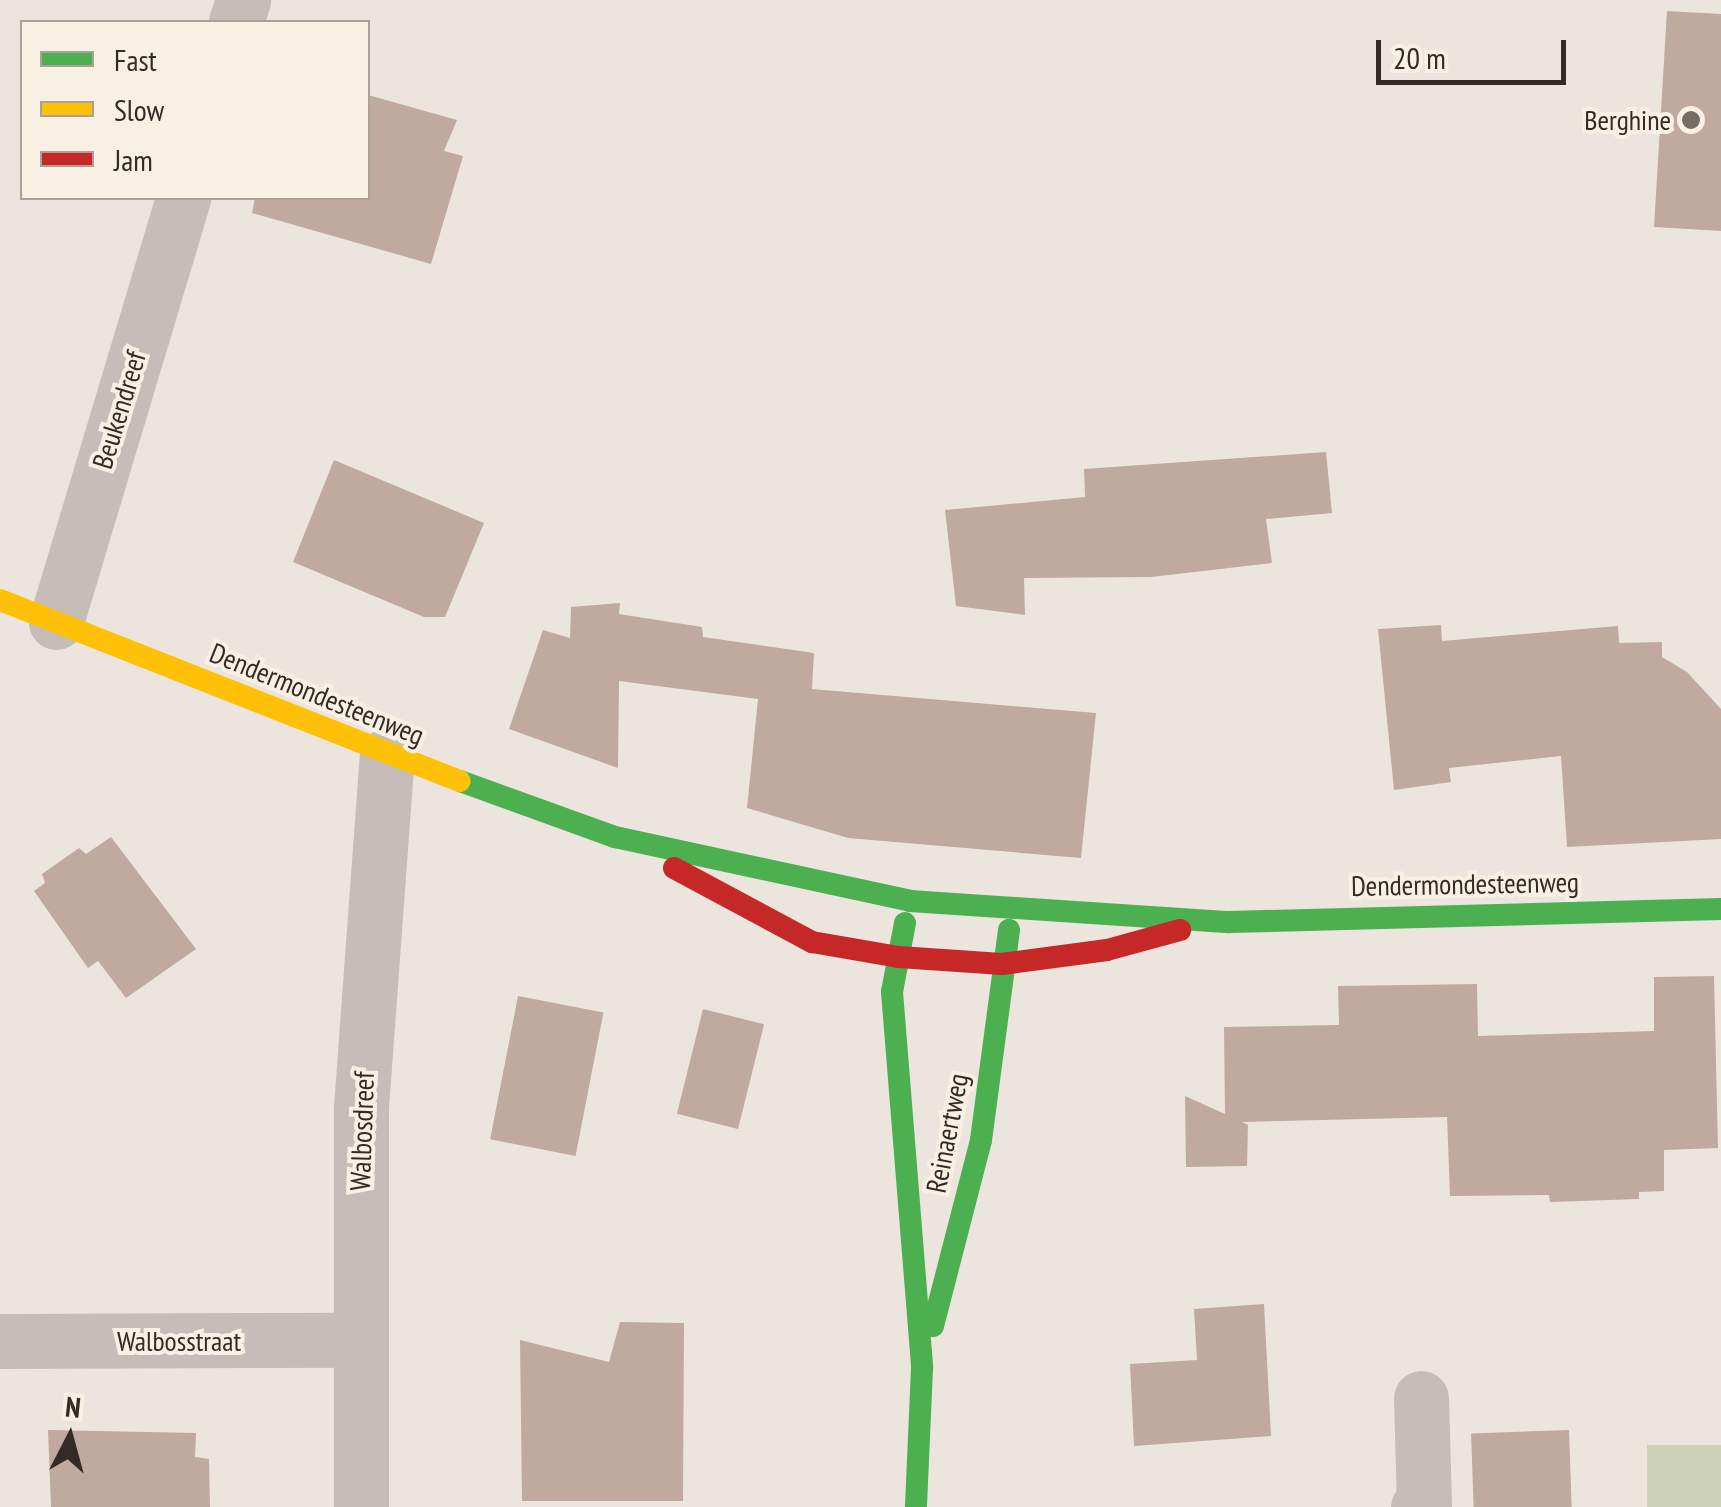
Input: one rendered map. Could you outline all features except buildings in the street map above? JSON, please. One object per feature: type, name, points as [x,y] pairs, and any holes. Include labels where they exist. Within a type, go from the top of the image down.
[{"type":"main road","name":"Dendermondesteenweg","points":[[0,600],[387,755],[615,837],[910,901],[1211,921],[1721,910]]},
{"type":"main road","name":"Dendermondesteenweg","points":[[615,837],[812,942],[898,957],[1002,964],[1108,950],[1211,921]]},
{"type":"main road","name":"Reinaertweg","points":[[910,901],[892,992],[922,1368],[916,1507]]},
{"type":"main road","name":"Reinaertweg","points":[[922,1368],[981,1140],[1002,964],[1013,907]]},
{"type":"street","name":"Beukendreef","points":[[56,622],[182,200]]},
{"type":"street","name":"Walbosdreef","points":[[361,1507],[361,1107],[387,755]]},
{"type":"street","name":"Walbosstraat","points":[[0,1342],[359,1340]]},
{"type":"street","points":[[1418,1507],[1424,1504],[1421,1398]]},
{"type":"green space","points":[[1647,1445],[1721,1445],[1721,1507],[1647,1507]]},
{"type":"traffic: fast","points":[[460,781],[615,837],[910,901],[1229,922],[1721,909]]},
{"type":"traffic: fast","points":[[905,923],[892,992],[922,1368],[916,1507]]},
{"type":"traffic: fast","points":[[933,1326],[981,1140],[1009,930]]},
{"type":"traffic: slow","points":[[0,600],[460,781]]},
{"type":"traffic: jam","points":[[674,868],[812,942],[899,957],[1002,964],[1107,950],[1180,930]]},
{"type":"place","name":"Berghine","points":[[1691,120]]}]
